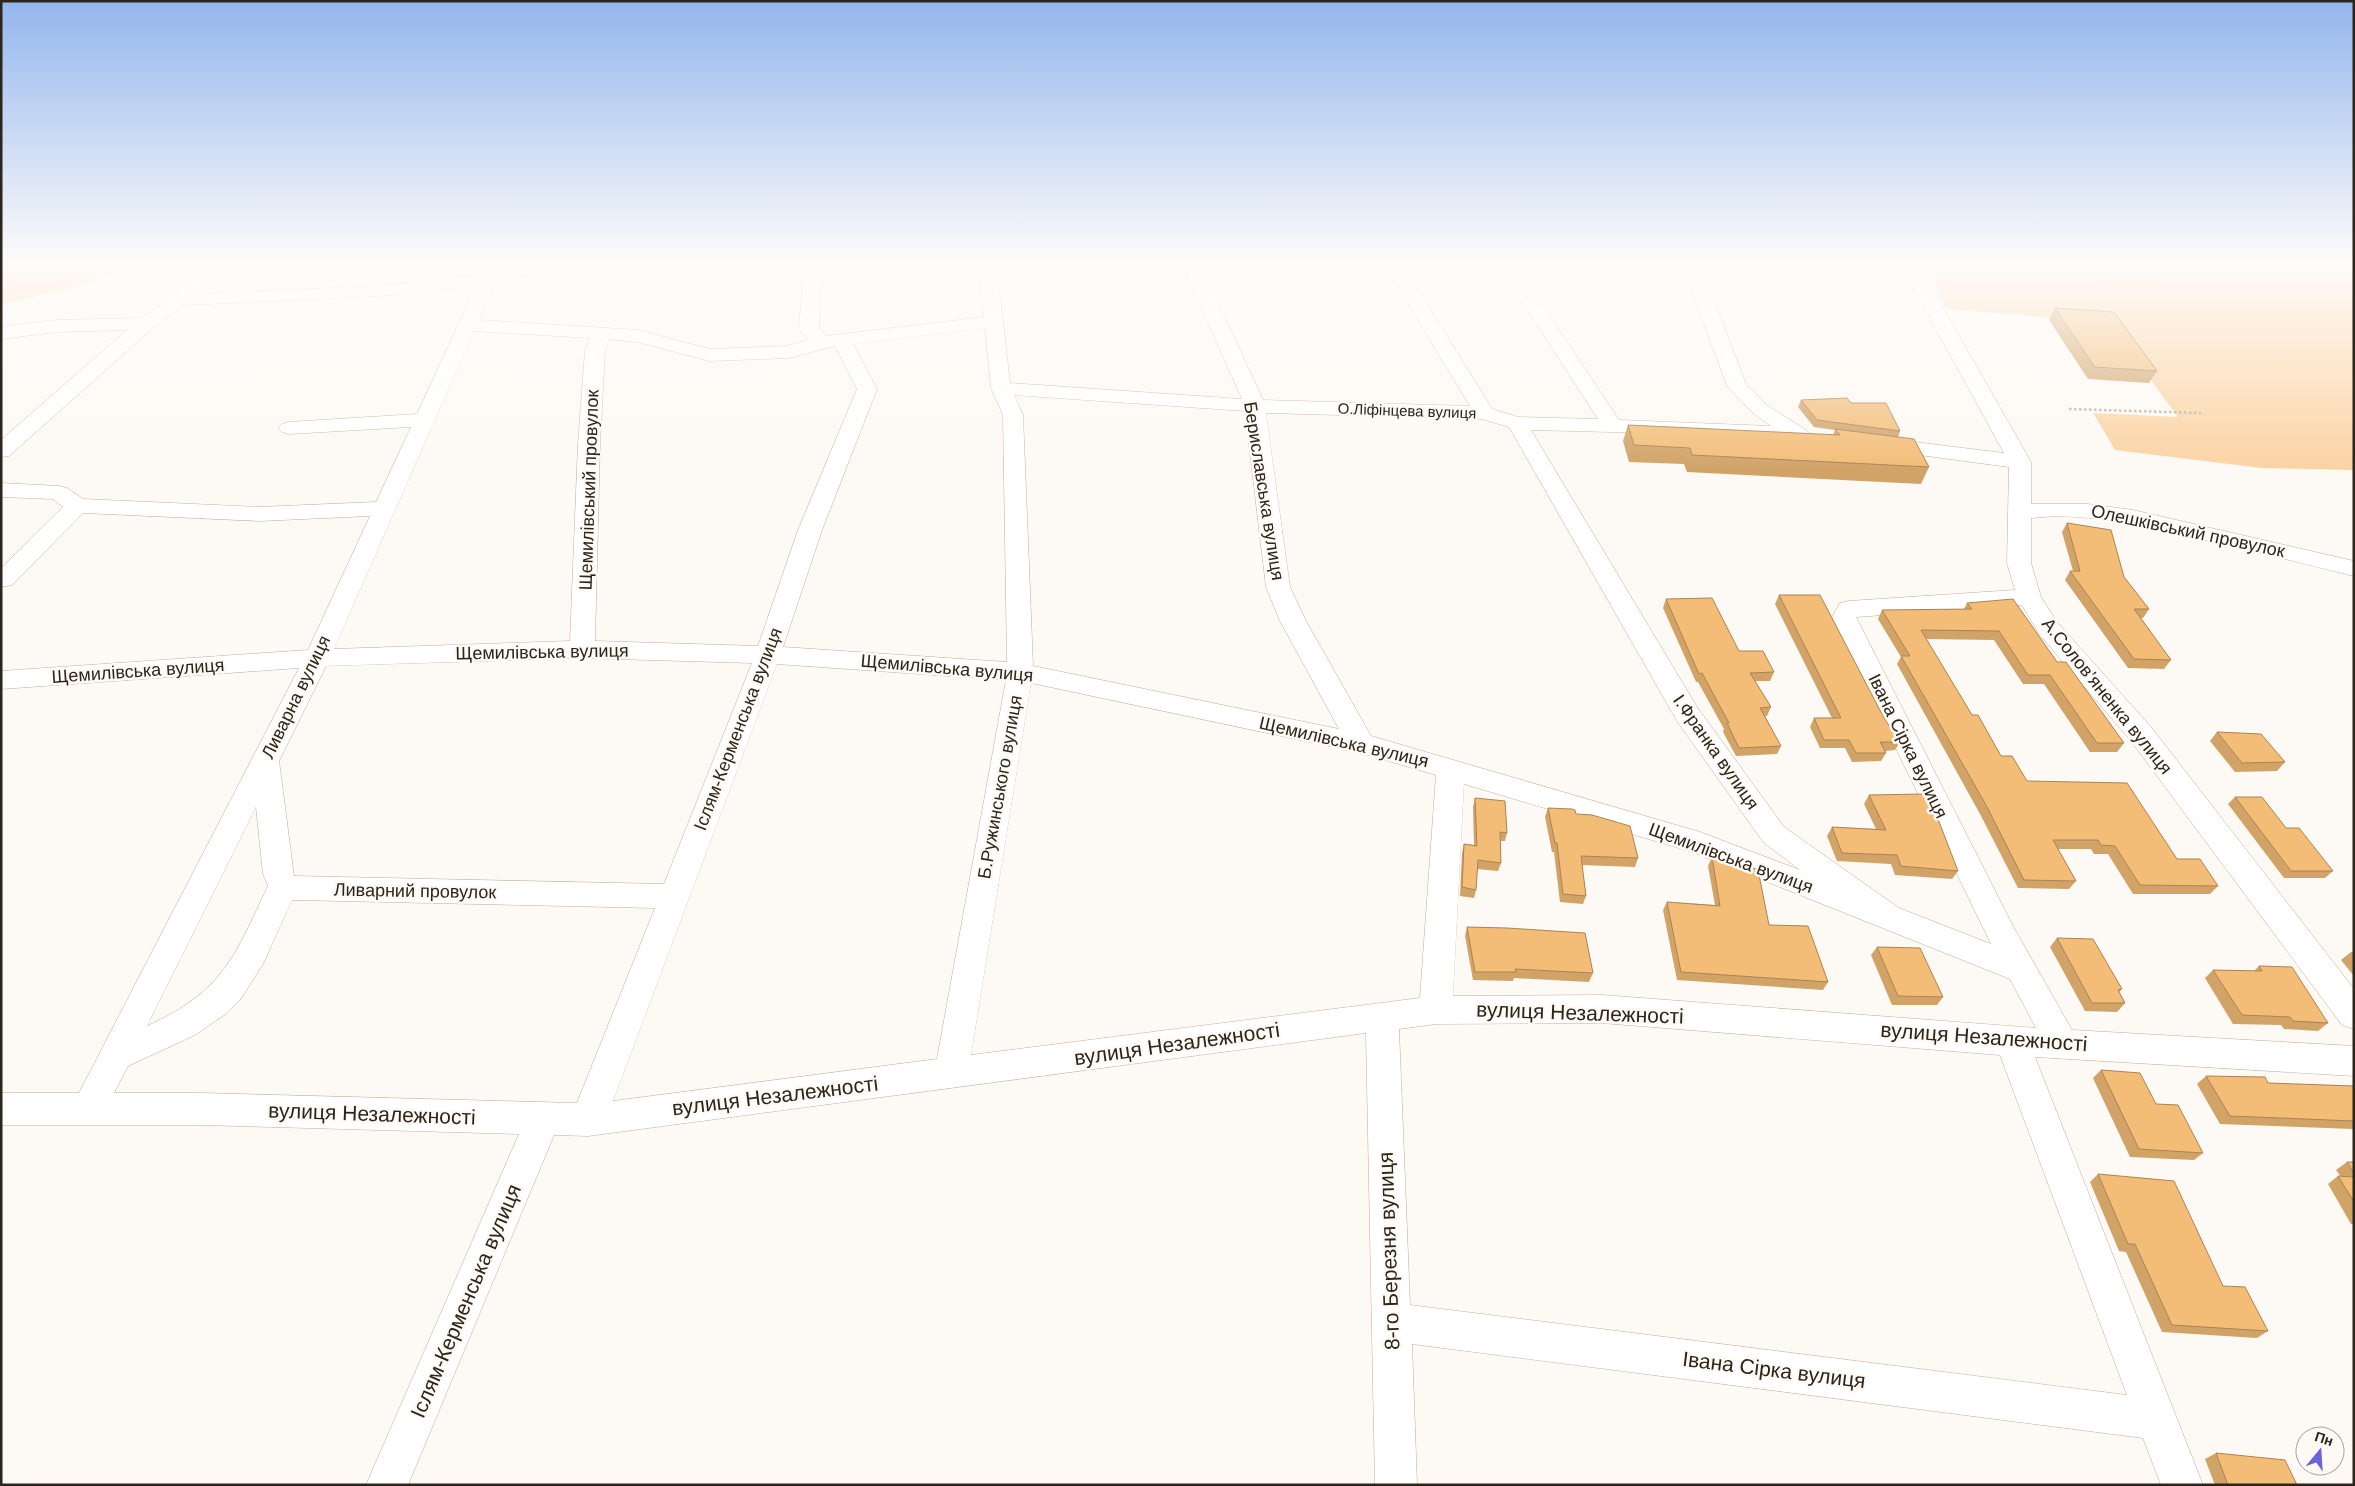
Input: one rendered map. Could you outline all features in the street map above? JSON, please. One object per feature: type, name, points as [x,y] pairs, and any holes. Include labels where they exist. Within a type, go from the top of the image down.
[{"type":"street","points":[[1,451],[137,331]]},
{"type":"street","name":"Ливарна вулиця","points":[[89,1108],[317,658],[465,331]]},
{"type":"street","points":[[589,331],[638,336],[710,355],[789,352],[831,341],[910,331]]},
{"type":"street","name":"Іслям-Керменська вулиця","points":[[588,1120],[768,655],[810,530],[866,389],[831,341],[813,331]]},
{"type":"street","name":"Б.Ружинського вулиця","points":[[951,1074],[1020,672],[1012,415],[1001,388],[995,331]]},
{"type":"street","name":"Бериславська вулиця","points":[[1221,331],[1255,406],[1278,587],[1292,621],[1361,742]]},
{"type":"street","points":[[1434,331],[1484,413]]},
{"type":"street","points":[[1551,331],[1612,425]]},
{"type":"street","points":[[1716,331],[1737,386],[1733,429]]},
{"type":"street","points":[[1947,331],[2020,462]]},
{"type":"street","name":"Щемилівський провулок","points":[[582,649],[589,444],[595,351],[602,332]]},
{"type":"street","name":"О.Ліфінцева вулиця","points":[[1001,388],[1255,406],[1484,413],[1517,424],[1733,429],[1809,436],[1761,410],[1737,386]]},
{"type":"street","points":[[1012,415],[1056,392]]},
{"type":"street","points":[[289,428],[425,420]]},
{"type":"street","name":"І.Франка вулиця","points":[[1517,424],[1687,714],[1774,835],[1888,917],[2022,970]]},
{"type":"street","points":[[1866,443],[2020,462]]},
{"type":"street","name":"А.Солов’яненка вулиця","points":[[2020,462],[2018,478],[2020,512],[2018,528],[2019,564],[2029,597],[2048,628],[2141,734],[2354,1015]]},
{"type":"street","points":[[1,490],[59,493],[77,506],[259,514],[385,508]]},
{"type":"street","points":[[3,580],[77,506]]},
{"type":"street","name":"Олешківський провулок","points":[[2020,512],[2045,508],[2099,510],[2312,557],[2354,569]]},
{"type":"street","name":"Івана Сірка вулиця","points":[[2029,597],[1849,609],[1844,617],[2003,936],[2062,1043]]},
{"type":"street","name":"Щемилівська вулиця","points":[[1,680],[317,658],[582,649],[768,655],[1020,672],[1361,742],[1700,843],[1888,917]]},
{"type":"street","points":[[115,1056],[173,1031],[221,998],[239,977],[283,886],[278,874],[265,761]]},
{"type":"street","points":[[1436,1010],[1451,768]]},
{"type":"street","name":"Ливарний провулок","points":[[283,886],[295,888],[675,896]]},
{"type":"street","name":"вулиця Незалежності","points":[[1,1109],[89,1108],[588,1120],[1436,1010],[1602,1009],[2012,1041],[2354,1062]]},
{"type":"street","name":"8-го Березня вулиця","points":[[1382,1017],[1396,1485]]},
{"type":"street","points":[[2012,1041],[2182,1485]]},
{"type":"street","name":"Іслям-Керменська вулиця","points":[[388,1485],[544,1118]]},
{"type":"street","name":"Івана Сірка вулиця","points":[[1391,1322],[2156,1419]]},
{"type":"path","points":[[2069,409],[2201,413]]},
{"type":"shaded area","points":[[2115,331],[2354,331],[2354,470],[2262,468],[2115,450],[2093,413],[2178,417]]},
{"type":"building","points":[[2071,331],[2128,331],[2157,371],[2095,367]]},
{"type":"building","points":[[1847,398],[1851,403],[1886,403],[1900,431],[1817,420],[1801,400]]},
{"type":"building","points":[[1628,425],[1840,435],[1835,429],[1914,439],[1929,467],[1692,455],[1690,448],[1634,445]]},
{"type":"building","points":[[2067,523],[2111,530],[2124,577],[2149,609],[2134,609],[2171,660],[2134,659],[2070,571],[2080,571]]},
{"type":"building","points":[[1779,595],[1820,595],[1884,718],[1900,742],[1880,742],[1886,753],[1856,753],[1849,740],[1824,740],[1814,718],[1841,718]]},
{"type":"building","points":[[1712,598],[1739,651],[1763,651],[1774,672],[1750,673],[1771,707],[1760,708],[1781,746],[1739,748],[1727,723],[1729,723],[1702,673],[1699,674],[1666,599]]},
{"type":"building","points":[[2013,599],[2057,662],[2066,662],[2124,743],[2097,743],[2050,675],[2028,675],[1999,631],[1921,630],[1972,715],[1978,715],[2001,756],[2012,756],[2027,781],[2127,783],[2177,859],[2200,859],[2218,886],[2140,885],[2115,846],[2101,845],[2098,840],[2053,840],[2076,881],[2024,880],[1986,805],[1901,656],[1910,656],[1882,610],[1972,609],[1967,603]]},
{"type":"building","points":[[2217,732],[2261,734],[2285,762],[2242,763]]},
{"type":"building","points":[[1924,794],[1938,819],[1958,871],[1901,866],[1897,855],[1842,853],[1832,827],[1886,830],[1869,795]]},
{"type":"building","points":[[2235,797],[2262,797],[2286,828],[2299,828],[2333,871],[2291,871]]},
{"type":"building","points":[[1475,798],[1505,801],[1507,833],[1500,832],[1501,863],[1478,860],[1476,890],[1462,887],[1464,844],[1477,846]]},
{"type":"building","points":[[1548,808],[1572,809],[1575,810],[1576,814],[1592,815],[1630,826],[1638,858],[1581,856],[1586,896],[1563,894],[1557,843],[1555,843]]},
{"type":"building","points":[[1712,857],[1732,860],[1758,870],[1769,925],[1808,926],[1828,982],[1681,972],[1667,902],[1720,906]]},
{"type":"building","points":[[1467,927],[1585,933],[1593,973],[1515,969],[1516,972],[1475,972]]},
{"type":"building","points":[[2057,938],[2093,939],[2122,989],[2118,990],[2125,1003],[2092,1003]]},
{"type":"building","points":[[1877,947],[1920,948],[1943,997],[1898,996]]},
{"type":"building","points":[[2259,966],[2292,967],[2328,1023],[2293,1021],[2290,1017],[2242,1015],[2213,970],[2262,971]]},
{"type":"building","points":[[2101,1070],[2140,1073],[2156,1104],[2178,1105],[2203,1153],[2139,1149]]},
{"type":"building","points":[[2206,1076],[2265,1077],[2268,1083],[2354,1086],[2354,1121],[2230,1116]]},
{"type":"building","points":[[2347,1162],[2354,1162],[2354,1173]]},
{"type":"building","points":[[2098,1174],[2174,1181],[2223,1286],[2245,1287],[2268,1331],[2172,1325],[2135,1244],[2128,1244]]},
{"type":"building","points":[[2338,1176],[2354,1177],[2354,1202]]},
{"type":"building","points":[[2216,1453],[2285,1460],[2297,1485],[2228,1485]]}]
